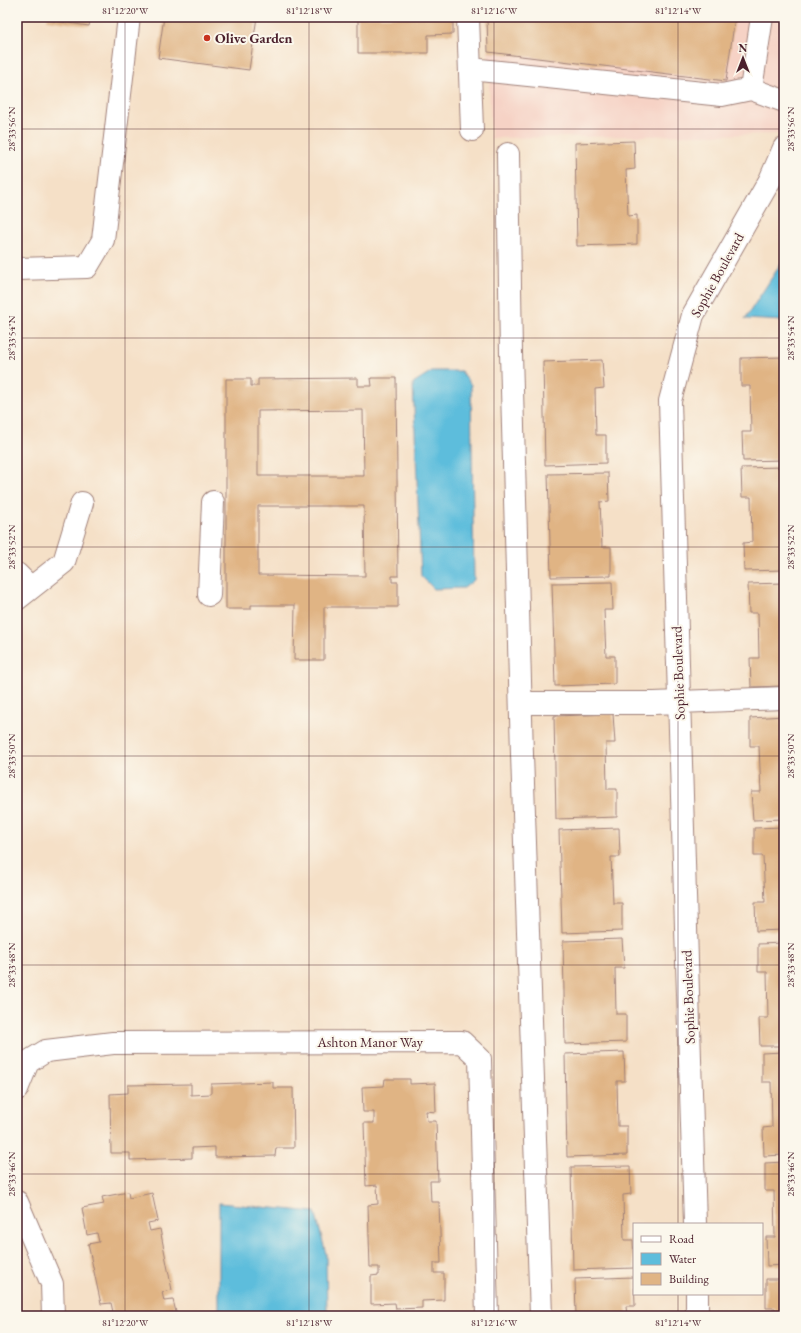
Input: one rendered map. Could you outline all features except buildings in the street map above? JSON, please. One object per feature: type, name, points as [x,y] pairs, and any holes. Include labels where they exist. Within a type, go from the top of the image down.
[{"type":"street","points":[[17,269],[87,267],[103,240],[129,17]]},
{"type":"street","points":[[468,17],[472,130]]},
{"type":"street","points":[[751,89],[762,17]]},
{"type":"street","points":[[470,69],[722,95],[751,89],[784,101]]},
{"type":"street","name":"Sophie Boulevard","points":[[695,1223],[670,401],[693,315],[770,180],[784,148]]},
{"type":"street","points":[[508,154],[511,353],[541,1316]]},
{"type":"street","points":[[209,595],[213,502]]},
{"type":"street","points":[[22,587],[64,562],[82,503]]},
{"type":"street","points":[[521,703],[679,702],[784,698]]},
{"type":"street","name":"Ashton Manor Way","points":[[17,1089],[28,1062],[46,1051],[113,1043],[462,1042],[480,1059],[487,1316]]},
{"type":"street","points":[[17,1202],[52,1284],[53,1316]]},
{"type":"street","points":[[697,1295],[698,1316]]},
{"type":"shaded area","points":[[487,17],[784,17],[784,134],[491,138]]},
{"type":"water","points":[[784,259],[784,321],[745,319]]},
{"type":"water","points":[[432,371],[461,371],[471,385],[474,580],[464,588],[434,589],[421,576],[413,383]]},
{"type":"water","points":[[219,1203],[315,1212],[326,1254],[327,1316],[219,1316]]},
{"type":"place","name":"Olive Garden","points":[[207,38]]}]
